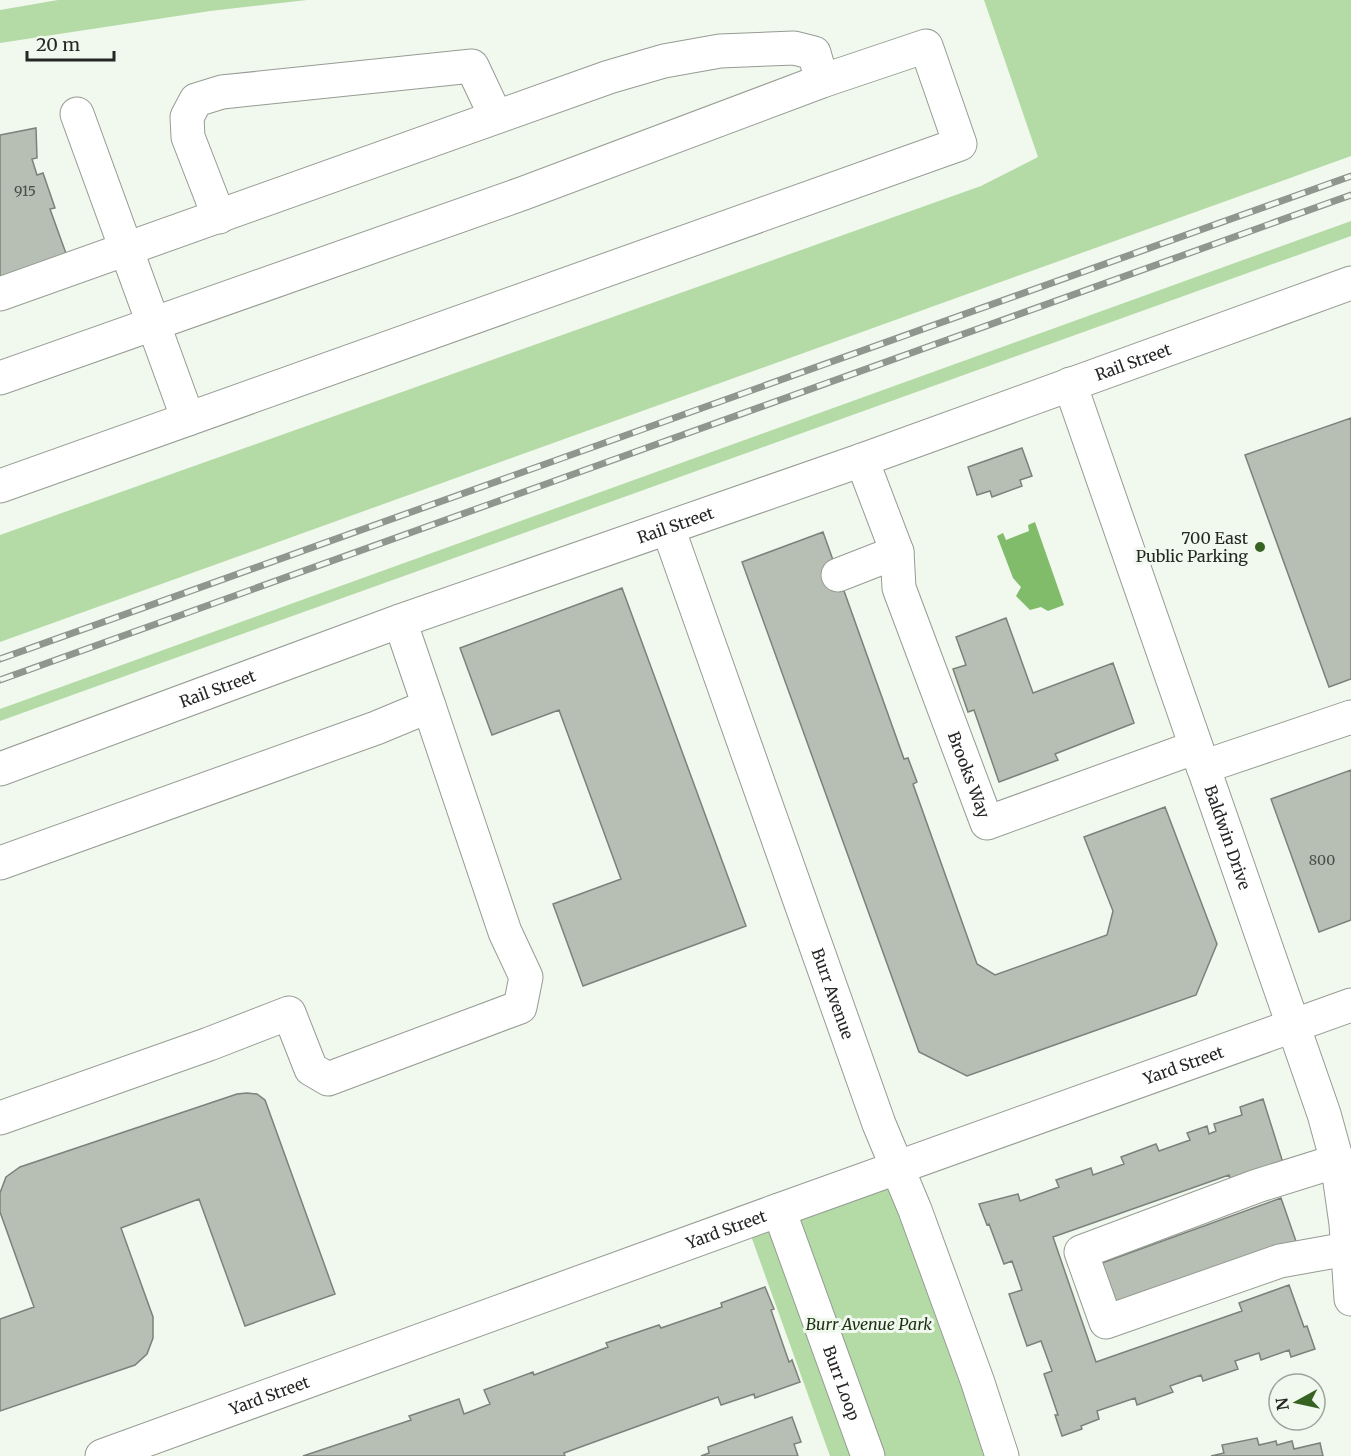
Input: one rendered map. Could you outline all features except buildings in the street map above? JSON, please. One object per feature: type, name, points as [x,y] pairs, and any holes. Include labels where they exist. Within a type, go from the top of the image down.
[{"type":"street","points":[[0,378],[524,193],[822,81],[926,46],[960,144],[0,486]]},
{"type":"street","points":[[0,294],[609,77],[664,61],[720,51],[794,48],[814,53],[822,81]]},
{"type":"street","points":[[219,217],[188,137],[187,117],[196,100],[222,92],[472,66],[496,117]]},
{"type":"street","points":[[76,114],[188,419]]},
{"type":"street","name":"Rail Street","points":[[0,769],[400,621],[862,460],[1351,283]]},
{"type":"street","name":"Baldwin Drive","points":[[1070,384],[1324,1114],[1337,1161],[1350,1276]]},
{"type":"street","points":[[838,575],[897,552],[862,460]]},
{"type":"street","name":"Burr Avenue","points":[[668,528],[871,1101],[927,1242],[1002,1456]]},
{"type":"street","name":"Brooks Way","points":[[897,552],[899,588],[987,823],[1200,757]]},
{"type":"street","points":[[0,1118],[209,1044],[289,1013],[310,1069],[328,1079],[520,1007],[526,977],[505,932],[400,621]]},
{"type":"street","points":[[0,863],[376,728],[429,706]]},
{"type":"street","points":[[1200,757],[1351,717]]},
{"type":"street","name":"Yard Street","points":[[102,1456],[1351,1005]]},
{"type":"street","points":[[1337,1161],[1247,1190],[1081,1252],[1106,1322],[1280,1260],[1350,1276]]},
{"type":"street","name":"Burr Loop","points":[[779,1210],[868,1456]]},
{"type":"green space","points":[[58,0],[307,0],[210,11],[0,43],[0,10]]},
{"type":"green space","points":[[984,0],[1351,0],[1351,156],[0,642],[0,535],[981,186],[1038,157]]},
{"type":"green space","points":[[1351,221],[1351,236],[0,721],[0,709]]},
{"type":"green space","name":"Burr Avenue Park","points":[[897,1169],[1002,1456],[830,1456],[746,1222]]},
{"type":"shaded area","points":[[1035,522],[1064,605],[1048,611],[1041,607],[1030,610],[1016,596],[1021,587],[1013,578],[997,536],[1003,533],[1006,540],[1029,531],[1028,525]]},
{"type":"railway","points":[[0,659],[1351,176]]},
{"type":"railway","points":[[0,680],[1351,195]]},
{"type":"place","name":"700 East Public Parking","points":[[1260,547]]}]
